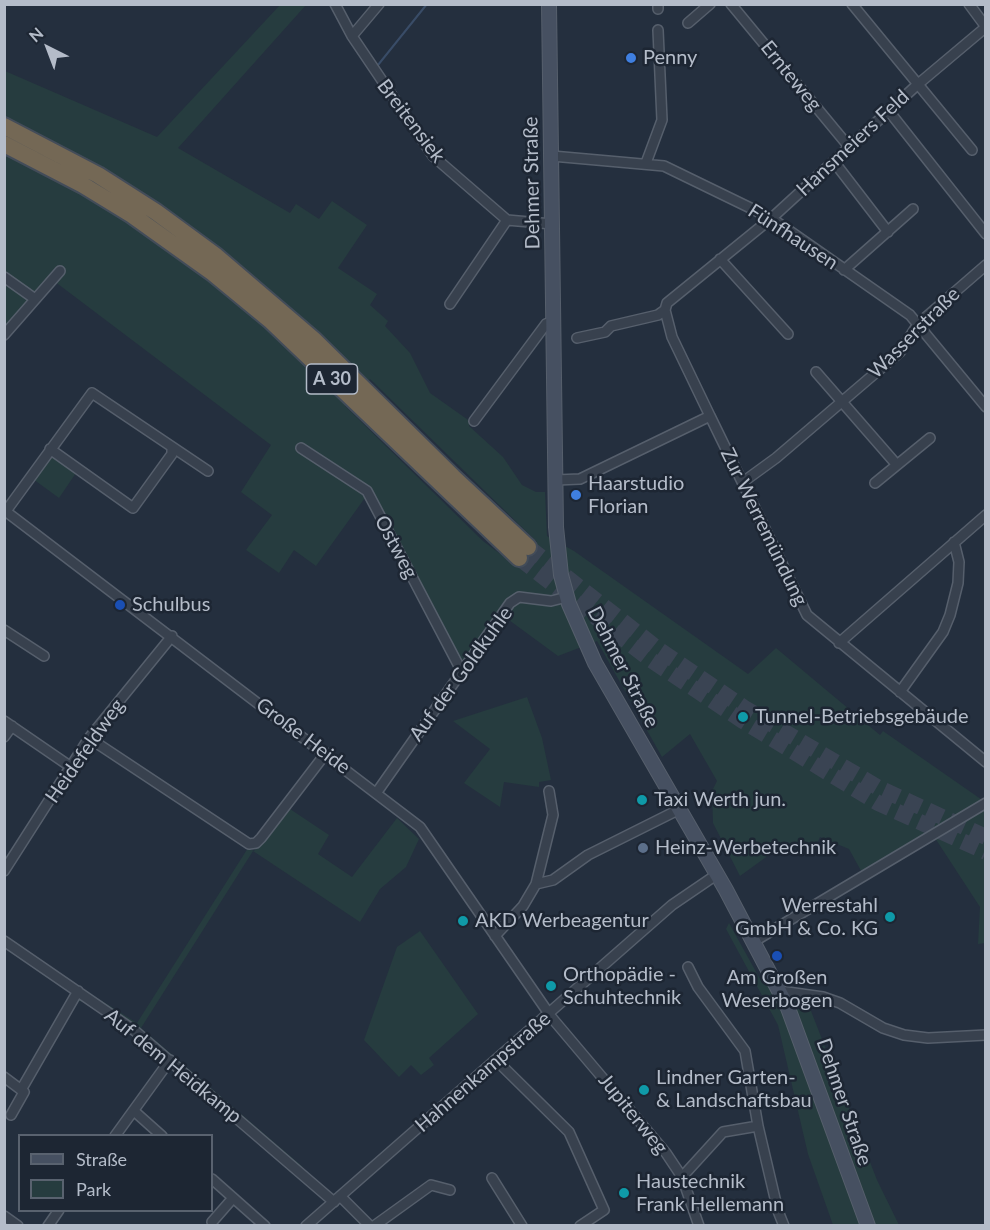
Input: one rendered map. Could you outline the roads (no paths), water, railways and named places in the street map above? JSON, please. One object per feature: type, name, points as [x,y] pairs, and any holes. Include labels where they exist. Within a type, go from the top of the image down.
[{"type":"highway","name":"A 30","points":[[4,126],[98,175],[156,212],[216,256],[313,339],[453,477],[524,552],[270,320],[213,273],[132,215],[4,144]]},
{"type":"street","name":"Breitensiek","points":[[334,4],[352,36],[425,147],[507,220]]},
{"type":"street","points":[[352,36],[379,4]]},
{"type":"street","name":"Dehmer Straße","points":[[549,4],[557,546],[567,597],[595,663],[717,875],[780,991],[802,1041],[868,1226]]},
{"type":"street","points":[[688,23],[710,4]]},
{"type":"street","name":"Ernteweg","points":[[731,4],[850,148]]},
{"type":"street","points":[[852,4],[972,150]]},
{"type":"street","points":[[969,4],[986,27]]},
{"type":"street","name":"Hansmeiers Feld","points":[[665,310],[667,303],[835,163],[888,110],[986,27]]},
{"type":"street","points":[[646,164],[662,120],[658,30]]},
{"type":"street","points":[[888,110],[986,234]]},
{"type":"street","name":"Fünfhausen","points":[[552,156],[664,166],[771,218],[910,315],[986,407]]},
{"type":"street","points":[[835,163],[888,232]]},
{"type":"street","points":[[844,270],[913,209]]},
{"type":"street","points":[[450,304],[507,220],[552,224]]},
{"type":"street","points":[[720,259],[788,334]]},
{"type":"street","name":"Wasserstraße","points":[[743,482],[776,458],[900,352],[918,324],[986,265]]},
{"type":"street","points":[[4,335],[60,271]]},
{"type":"street","points":[[4,277],[35,300]]},
{"type":"street","points":[[556,480],[580,479],[710,416],[672,337],[665,310],[658,315],[611,326],[605,332],[577,338]]},
{"type":"street","points":[[474,421],[546,324],[553,321]]},
{"type":"street","points":[[816,372],[897,465]]},
{"type":"street","points":[[5,510],[92,393],[172,449],[184,453],[208,471]]},
{"type":"street","name":"Zur Werremündung","points":[[710,416],[807,615],[986,762]]},
{"type":"street","points":[[875,483],[930,438]]},
{"type":"street","name":"Ostweg","points":[[301,448],[367,491],[462,672]]},
{"type":"street","points":[[50,449],[133,508],[172,454],[172,449]]},
{"type":"street","name":"Große Heide","points":[[5,510],[420,827],[549,1014]]},
{"type":"street","points":[[839,643],[986,515]]},
{"type":"street","points":[[900,692],[943,632],[950,615],[958,583],[959,562],[954,543]]},
{"type":"street","name":"Auf der Goldkuhle","points":[[376,792],[510,603],[519,597],[551,601],[567,597]]},
{"type":"street","points":[[4,630],[44,656]]},
{"type":"street","name":"Heidefeldweg","points":[[4,872],[89,738],[171,636]]},
{"type":"street","points":[[4,737],[8,724],[71,767]]},
{"type":"street","points":[[89,738],[245,842],[256,843],[326,753]]},
{"type":"street","points":[[495,936],[523,906],[536,884],[553,815],[549,791]]},
{"type":"street","points":[[753,942],[986,803]]},
{"type":"street","points":[[536,884],[553,880],[588,855],[678,810]]},
{"type":"street","name":"Hahnenkampstraße","points":[[306,1226],[497,1061],[672,905],[717,875]]},
{"type":"street","points":[[4,956],[7,944]]},
{"type":"street","name":"Auf dem Heidkamp","points":[[7,944],[135,1031],[369,1224]]},
{"type":"street","points":[[688,967],[698,987],[745,1051],[758,1126],[778,1211],[784,1226]]},
{"type":"street","points":[[21,1090],[78,991]]},
{"type":"street","points":[[780,991],[823,997],[840,1003],[883,1028],[904,1035],[927,1038],[986,1035]]},
{"type":"street","name":"Jupiterweg","points":[[549,1014],[628,1105],[681,1177],[699,1226]]},
{"type":"street","points":[[117,1134],[170,1060]]},
{"type":"street","points":[[497,1061],[564,1124],[588,1170],[604,1210],[580,1226]]},
{"type":"street","points":[[4,1077],[24,1092],[11,1114]]},
{"type":"street","points":[[134,1111],[160,1134]]},
{"type":"street","points":[[681,1177],[723,1132],[758,1126]]},
{"type":"street","points":[[492,1178],[522,1226]]},
{"type":"street","points":[[213,1180],[265,1226]]},
{"type":"street","points":[[369,1224],[431,1185],[450,1190]]},
{"type":"street","points":[[212,1222],[233,1198]]},
{"type":"street","points":[[48,1226],[58,1212]]},
{"type":"street","points":[[4,1215],[18,1226]]},
{"type":"waterway","points":[[378,65],[427,4]]},
{"type":"tunnel","points":[[528,547],[658,649],[746,709],[879,788],[986,837]]},
{"type":"tunnel","points":[[519,558],[651,660],[743,721],[878,803],[986,852]]},
{"type":"place","name":"Penny","points":[[631,58]]},
{"type":"place","name":"Haarstudio Florian","points":[[576,495]]},
{"type":"place","name":"Schulbus","points":[[120,605]]},
{"type":"place","name":"Tunnel-Betriebsgebäude","points":[[743,717]]},
{"type":"place","name":"Taxi Werth jun.","points":[[642,800]]},
{"type":"place","name":"Heinz-Werbetechnik","points":[[643,848]]},
{"type":"place","name":"Werrestahl GmbH & Co. KG","points":[[890,917]]},
{"type":"place","name":"AKD Werbeagentur","points":[[463,921]]},
{"type":"place","name":"Am Großen Weserbogen","points":[[777,956]]},
{"type":"place","name":"Orthopädie - Schuhtechnik","points":[[551,986]]},
{"type":"place","name":"Lindner Garten- & Landschaftsbau","points":[[644,1090]]},
{"type":"place","name":"Haustechnik Frank Hellemann","points":[[624,1193]]}]
